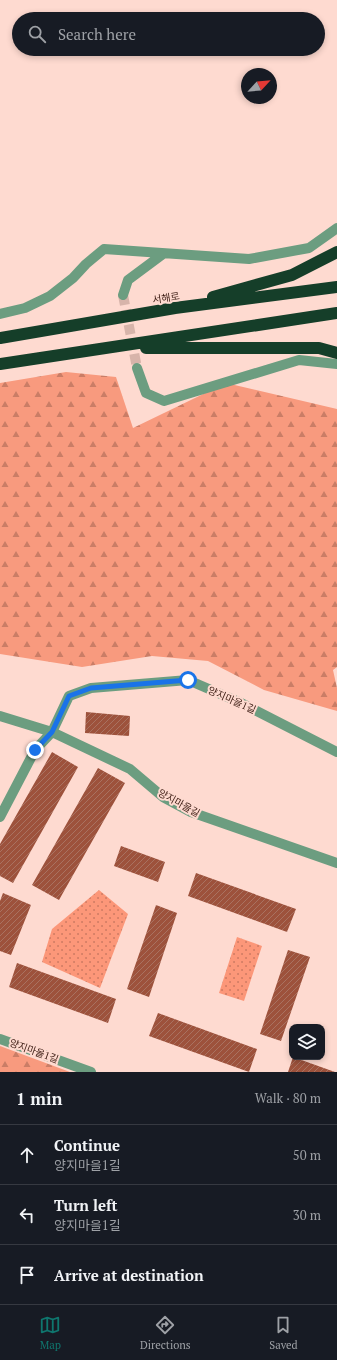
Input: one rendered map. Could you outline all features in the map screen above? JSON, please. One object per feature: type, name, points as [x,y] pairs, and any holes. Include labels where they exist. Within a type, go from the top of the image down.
[{"type":"highway","points":[[174,308],[292,275],[337,252]]},
{"type":"highway","name":"서해로","points":[[0,338],[174,308],[337,288]]},
{"type":"highway","points":[[0,364],[337,313]]},
{"type":"highway","points":[[105,348],[319,348],[337,353]]},
{"type":"street","points":[[0,314],[25,308],[50,296],[73,278],[86,264],[104,249],[249,259],[309,248],[337,228]]},
{"type":"street","points":[[123,295],[128,280],[163,254]]},
{"type":"street","points":[[137,368],[146,393],[164,401],[299,360],[337,364]]},
{"type":"street","name":"양지마을1길","points":[[0,817],[35,750],[52,732],[69,696],[91,688],[188,680],[239,702],[337,752]]},
{"type":"street","name":"양지마을길","points":[[0,716],[52,732],[130,769],[163,796],[191,812],[337,863]]},
{"type":"street","name":"양지마을1길","points":[[0,1039],[91,1072]]},
{"type":"shaded area","points":[[99,890],[128,914],[100,988],[42,962],[52,929]]},
{"type":"shaded area","points":[[237,937],[262,946],[244,1001],[219,993]]},
{"type":"green space","points":[[66,372],[116,377],[133,428],[226,383],[337,409],[337,667],[333,670],[337,688],[337,711],[264,690],[208,661],[152,656],[82,667],[0,654],[0,383]]},
{"type":"green space","points":[[0,1046],[70,1072],[0,1072]]},
{"type":"building","points":[[86,712],[130,716],[129,736],[85,733]]},
{"type":"building","points":[[52,752],[78,767],[13,883],[0,876],[0,844]]},
{"type":"building","points":[[98,768],[125,783],[59,900],[32,885]]},
{"type":"building","points":[[121,846],[165,862],[158,882],[114,866]]},
{"type":"building","points":[[196,873],[296,909],[287,932],[188,896]]},
{"type":"building","points":[[3,893],[31,905],[11,955],[0,951],[0,901]]},
{"type":"building","points":[[156,905],[177,913],[149,997],[127,989]]},
{"type":"building","points":[[288,950],[310,957],[281,1041],[260,1034]]},
{"type":"building","points":[[17,963],[116,999],[108,1023],[9,987]]},
{"type":"building","points":[[158,1013],[257,1049],[249,1072],[149,1036]]},
{"type":"building","points":[[292,1060],[301,1060],[335,1072],[288,1072]]},
{"type":"tunnel","points":[[123,295],[137,368]]},
{"type":"route","points":[[35,750],[52,732],[69,696],[91,688],[146,682],[188,680]]}]
